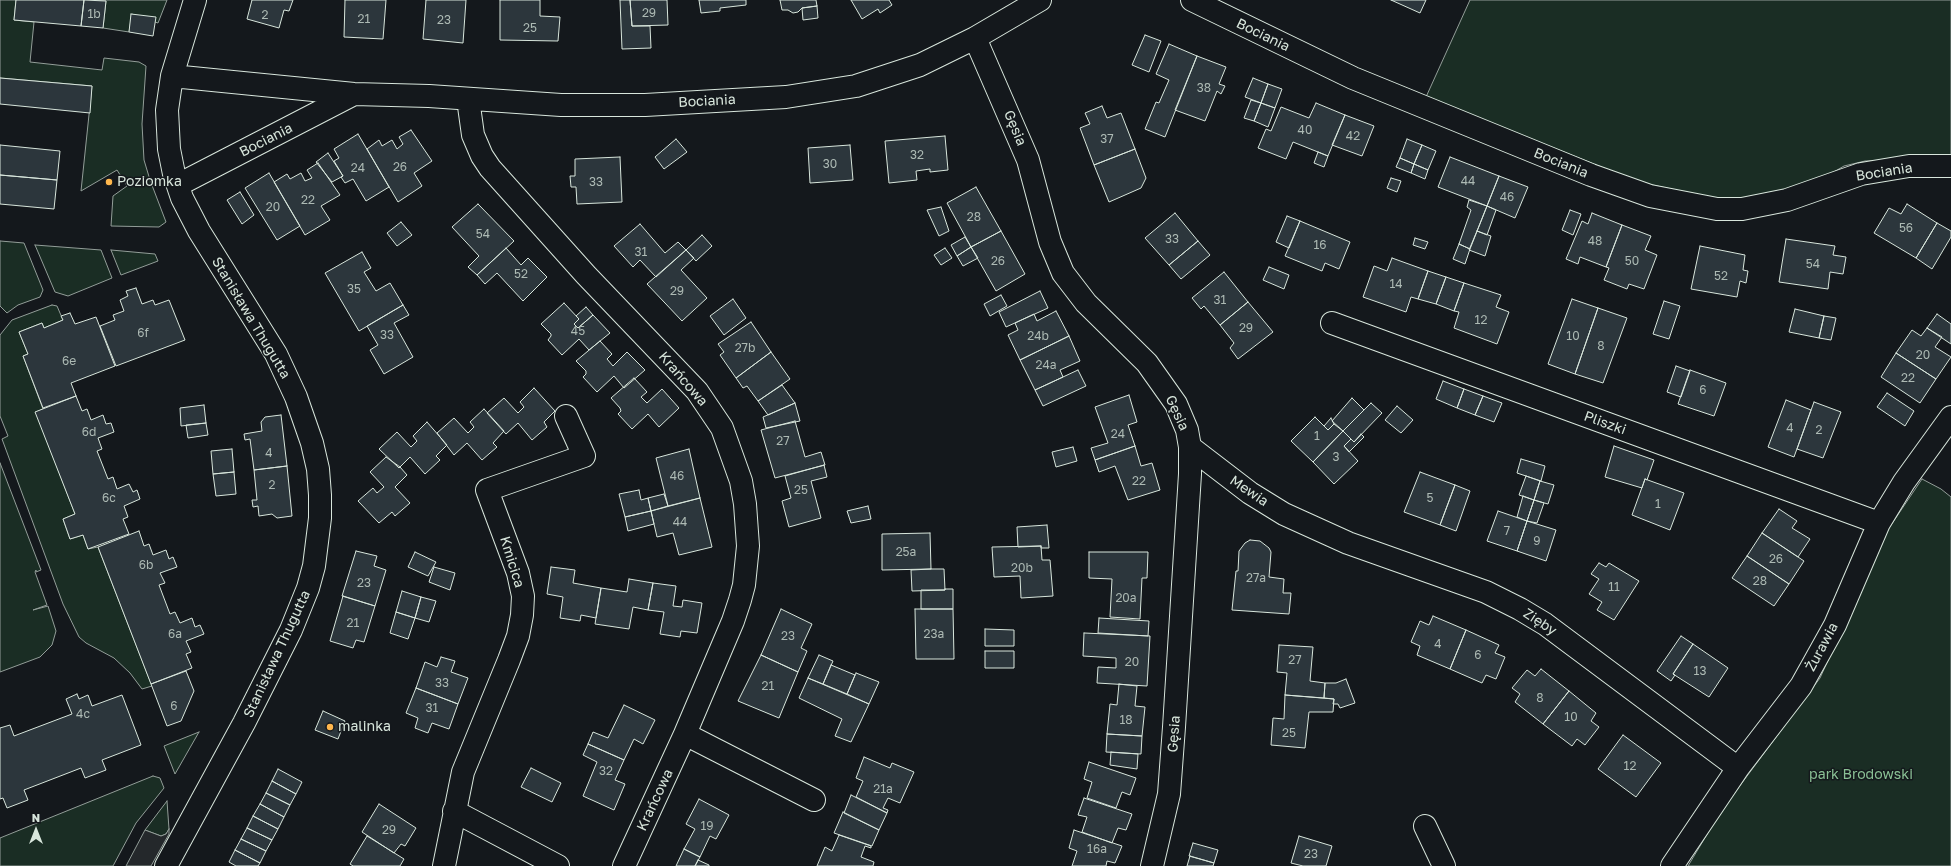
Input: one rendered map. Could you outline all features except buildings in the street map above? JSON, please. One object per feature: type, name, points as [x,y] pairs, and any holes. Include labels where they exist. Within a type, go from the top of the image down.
[{"type":"street","name":"Stanisława Thugutta","points":[[166,866],[244,724],[291,630],[308,588],[314,566],[320,518],[318,469],[312,442],[296,397],[276,354],[198,231],[182,198],[170,156],[167,110],[172,76],[195,0]]},
{"type":"street","name":"Bociania","points":[[172,76],[354,94],[606,106],[786,97],[826,92],[856,86],[894,75],[920,65],[975,38],[1040,0]]},
{"type":"street","name":"Bociania","points":[[1192,0],[1353,78],[1592,175],[1650,196],[1717,209],[1742,209],[1787,200],[1861,174],[1909,166],[1951,166]]},
{"type":"street","name":"Gęsia","points":[[975,38],[998,86],[1028,160],[1050,242],[1063,273],[1086,303],[1128,343],[1159,378],[1182,415],[1187,430],[1190,447],[1190,474],[1169,794],[1158,846],[1152,866]]},
{"type":"street","name":"Bociania","points":[[178,185],[354,94]]},
{"type":"street","name":"Krańcowa","points":[[468,99],[472,135],[482,156],[494,173],[586,275],[697,391],[722,428],[741,481],[747,525],[748,546],[744,585],[733,621],[685,734],[624,866]]},
{"type":"street","name":"Pliszki","points":[[1332,323],[1879,523]]},
{"type":"street","name":"Kmicica","points":[[444,866],[463,772],[509,660],[518,636],[522,615],[522,596],[518,573],[487,490],[584,456],[566,416]]},
{"type":"street","name":"Żurawia","points":[[1672,866],[1738,768],[1801,686],[1834,625],[1879,523],[1904,482],[1951,417]]},
{"type":"street","name":"Mewia","points":[[1190,447],[1250,493],[1284,514],[1313,528]]},
{"type":"street","name":"Zięby","points":[[1313,528],[1348,543],[1486,592],[1520,609],[1546,624],[1738,768]]},
{"type":"street","points":[[685,734],[814,800]]},
{"type":"street","points":[[454,811],[558,866]]},
{"type":"street","points":[[1425,826],[1444,866]]},
{"type":"green space","points":[[0,0],[16,0],[14,20],[34,22],[30,62],[102,70],[104,58],[139,62],[146,66],[142,124],[144,160],[166,222],[159,227],[111,226],[113,196],[127,186],[117,170],[81,191],[92,86],[0,78]]},
{"type":"green space","points":[[95,0],[167,0],[158,23],[132,14],[129,32],[103,28],[106,1]]},
{"type":"green space","points":[[1470,0],[1951,0],[1951,158],[1865,161],[1844,166],[1820,180],[1753,198],[1717,199],[1639,182],[1426,97]]},
{"type":"green space","points":[[0,241],[24,243],[43,290],[40,297],[18,305],[7,313],[0,306]]},
{"type":"green space","points":[[35,245],[101,250],[112,278],[68,296],[55,292]]},
{"type":"green space","points":[[111,250],[155,254],[158,261],[121,275]]},
{"type":"green space","points":[[52,305],[57,306],[63,320],[44,328],[42,323],[19,332],[28,354],[23,356],[43,409],[36,412],[75,514],[63,519],[70,539],[83,535],[88,549],[98,547],[152,686],[142,689],[130,673],[114,658],[86,643],[79,637],[63,604],[2,439],[8,436],[0,416],[0,335],[12,320]]},
{"type":"green space","points":[[0,463],[41,570],[36,572],[36,570],[35,572],[47,605],[33,610],[48,606],[56,631],[52,645],[40,657],[0,672]]},
{"type":"green space","name":"park Brodowski","points":[[1922,479],[1941,489],[1951,497],[1951,866],[1688,866],[1721,811],[1820,678],[1887,531]]},
{"type":"green space","points":[[199,732],[175,774],[164,746]]},
{"type":"green space","points":[[153,776],[160,778],[164,788],[136,823],[113,866],[0,866],[0,838]]},
{"type":"green space","points":[[167,801],[169,829],[166,834],[161,836],[145,830]]},
{"type":"shaded area","points":[[169,829],[169,834],[151,866],[126,866],[145,830],[161,836],[166,834]]},
{"type":"place","name":"Poziomka","points":[[109,182]]},
{"type":"place","name":"malinka","points":[[330,727]]}]
